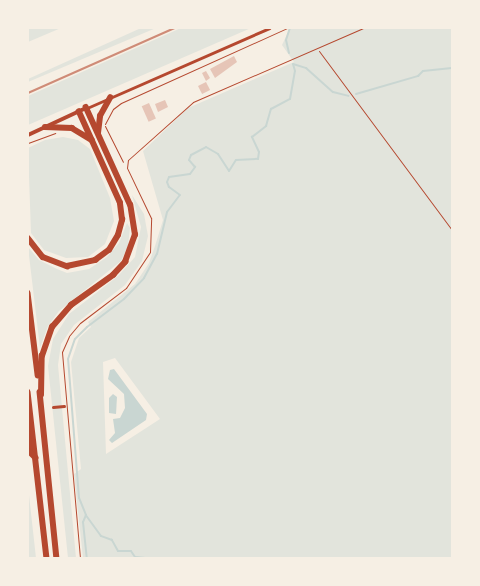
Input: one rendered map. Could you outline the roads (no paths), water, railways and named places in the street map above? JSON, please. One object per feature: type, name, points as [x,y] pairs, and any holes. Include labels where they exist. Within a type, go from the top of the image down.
[{"type":"highway","points":[[98,132],[100,116],[110,98]]},
{"type":"highway","points":[[41,395],[42,356],[52,327],[71,305],[113,275],[133,248],[135,234],[130,205],[86,108]]},
{"type":"highway","points":[[28,238],[43,257],[66,266],[94,260],[109,250],[122,220],[120,203],[79,112]]},
{"type":"highway","points":[[45,127],[72,128],[93,140]]},
{"type":"highway","points":[[28,294],[41,395],[57,558]]},
{"type":"highway","points":[[28,392],[47,558]]},
{"type":"highway","points":[[28,432],[30,452],[36,458]]},
{"type":"street","points":[[28,135],[269,28]]},
{"type":"street","points":[[53,407],[64,406]]},
{"type":"lane","points":[[80,558],[64,406],[62,352],[69,336],[80,324],[126,288],[150,252],[151,218],[127,164],[136,152],[193,102],[363,28]]},
{"type":"waterway","points":[[289,53],[286,40],[290,28]]},
{"type":"waterway","points":[[293,64],[306,68],[333,92],[349,96]]},
{"type":"waterway","points":[[145,558],[135,557],[131,551],[118,551],[112,540],[101,536],[86,515],[79,498],[68,359],[75,339],[87,327],[124,299],[144,278],[157,254],[167,212],[180,195],[169,187],[167,182],[169,177],[190,174],[195,167],[189,160],[191,155],[206,147],[218,154],[229,171],[236,160],[258,159],[259,152],[252,137],[266,126],[271,109],[290,99],[295,71],[293,64]]},
{"type":"waterway","points":[[356,94],[418,76],[423,71],[452,68]]},
{"type":"waterway","points":[[86,515],[83,522],[87,558]]},
{"type":"railway","points":[[28,93],[175,28]]}]
